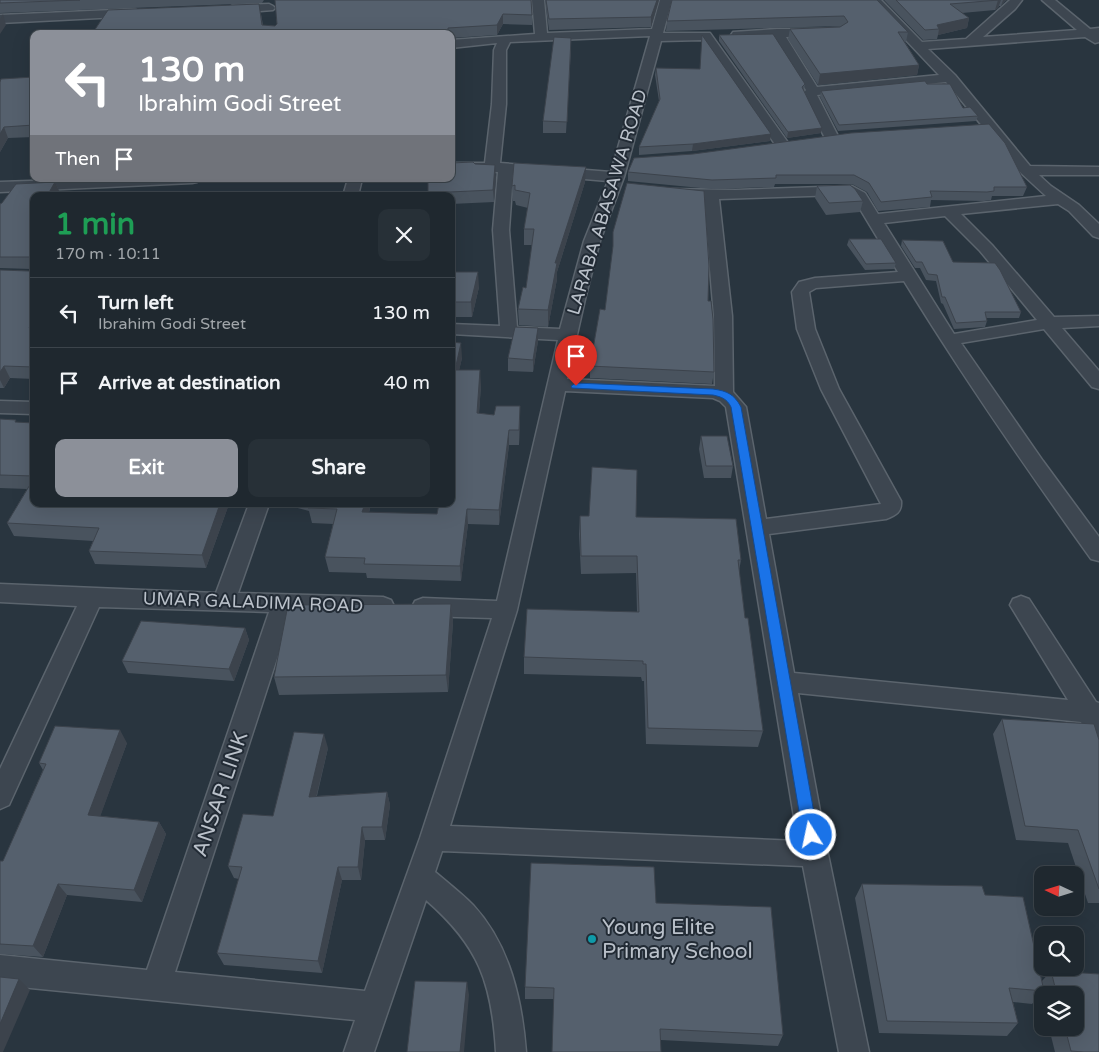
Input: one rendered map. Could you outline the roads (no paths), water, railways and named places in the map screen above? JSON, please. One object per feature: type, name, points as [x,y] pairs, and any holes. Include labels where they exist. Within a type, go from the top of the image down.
[{"type":"street","points":[[538,0],[541,37]]},
{"type":"street","name":"LARABA ABASAWA ROAD","points":[[359,1052],[433,838],[506,610],[556,385],[592,241],[618,175],[666,0]]},
{"type":"street","points":[[874,0],[950,78],[1026,170],[1046,189],[1074,208],[1099,233]]},
{"type":"street","points":[[970,42],[1016,0]]},
{"type":"street","points":[[1048,0],[1096,36]]},
{"type":"street","points":[[222,10],[270,8]]},
{"type":"street","points":[[0,19],[145,13]]},
{"type":"street","points":[[100,27],[106,14]]},
{"type":"street","points":[[455,44],[541,37],[656,34],[706,36],[829,31]]},
{"type":"street","points":[[777,33],[813,91]]},
{"type":"street","points":[[706,36],[782,144]]},
{"type":"street","points":[[920,46],[1096,36]]},
{"type":"street","points":[[504,39],[500,50],[499,168],[500,213],[509,332]]},
{"type":"street","points":[[813,91],[950,78]]},
{"type":"street","points":[[813,91],[810,94],[832,138]]},
{"type":"street","points":[[972,128],[990,127]]},
{"type":"street","points":[[815,140],[849,136]]},
{"type":"street","points":[[767,147],[798,142]]},
{"type":"street","points":[[618,175],[639,160]]},
{"type":"street","points":[[455,167],[618,175],[633,188]]},
{"type":"street","points":[[1026,170],[1099,171]]},
{"type":"street","points":[[1075,170],[1099,181]]},
{"type":"street","points":[[0,187],[120,182]]},
{"type":"street","points":[[6,202],[17,187]]},
{"type":"street","points":[[662,191],[711,196],[742,196],[840,190],[852,191],[860,196],[907,276],[949,340],[996,410],[1099,553]]},
{"type":"street","points":[[711,196],[723,316],[724,394]]},
{"type":"street","points":[[873,219],[1061,199]]},
{"type":"street","points":[[949,211],[986,248],[1099,383]]},
{"type":"street","points":[[757,528],[886,511],[891,508],[891,501],[830,389],[806,329],[800,292],[805,286],[815,283],[907,276]]},
{"type":"street","points":[[949,340],[1048,322],[1099,321]]},
{"type":"street","points":[[455,328],[568,335]]},
{"type":"street","points":[[556,385],[724,394],[732,400],[736,407],[814,854],[854,1052]]},
{"type":"street","points":[[0,406],[30,408]]},
{"type":"street","points":[[224,601],[258,507]]},
{"type":"street","name":"UMAR GALADIMA ROAD","points":[[0,593],[92,598],[284,602],[506,610]]},
{"type":"street","points":[[0,797],[92,598]]},
{"type":"street","name":"ANSAR LINK","points":[[156,986],[284,602]]},
{"type":"street","points":[[1021,605],[1096,719]]},
{"type":"street","points":[[784,682],[1096,719]]},
{"type":"street","points":[[433,838],[814,854]]},
{"type":"street","points":[[420,877],[469,922],[492,960],[505,1000],[511,1052]]},
{"type":"street","points":[[0,970],[375,1007]]},
{"type":"place","name":"Young Elite Primary School","points":[[592,939]]}]
